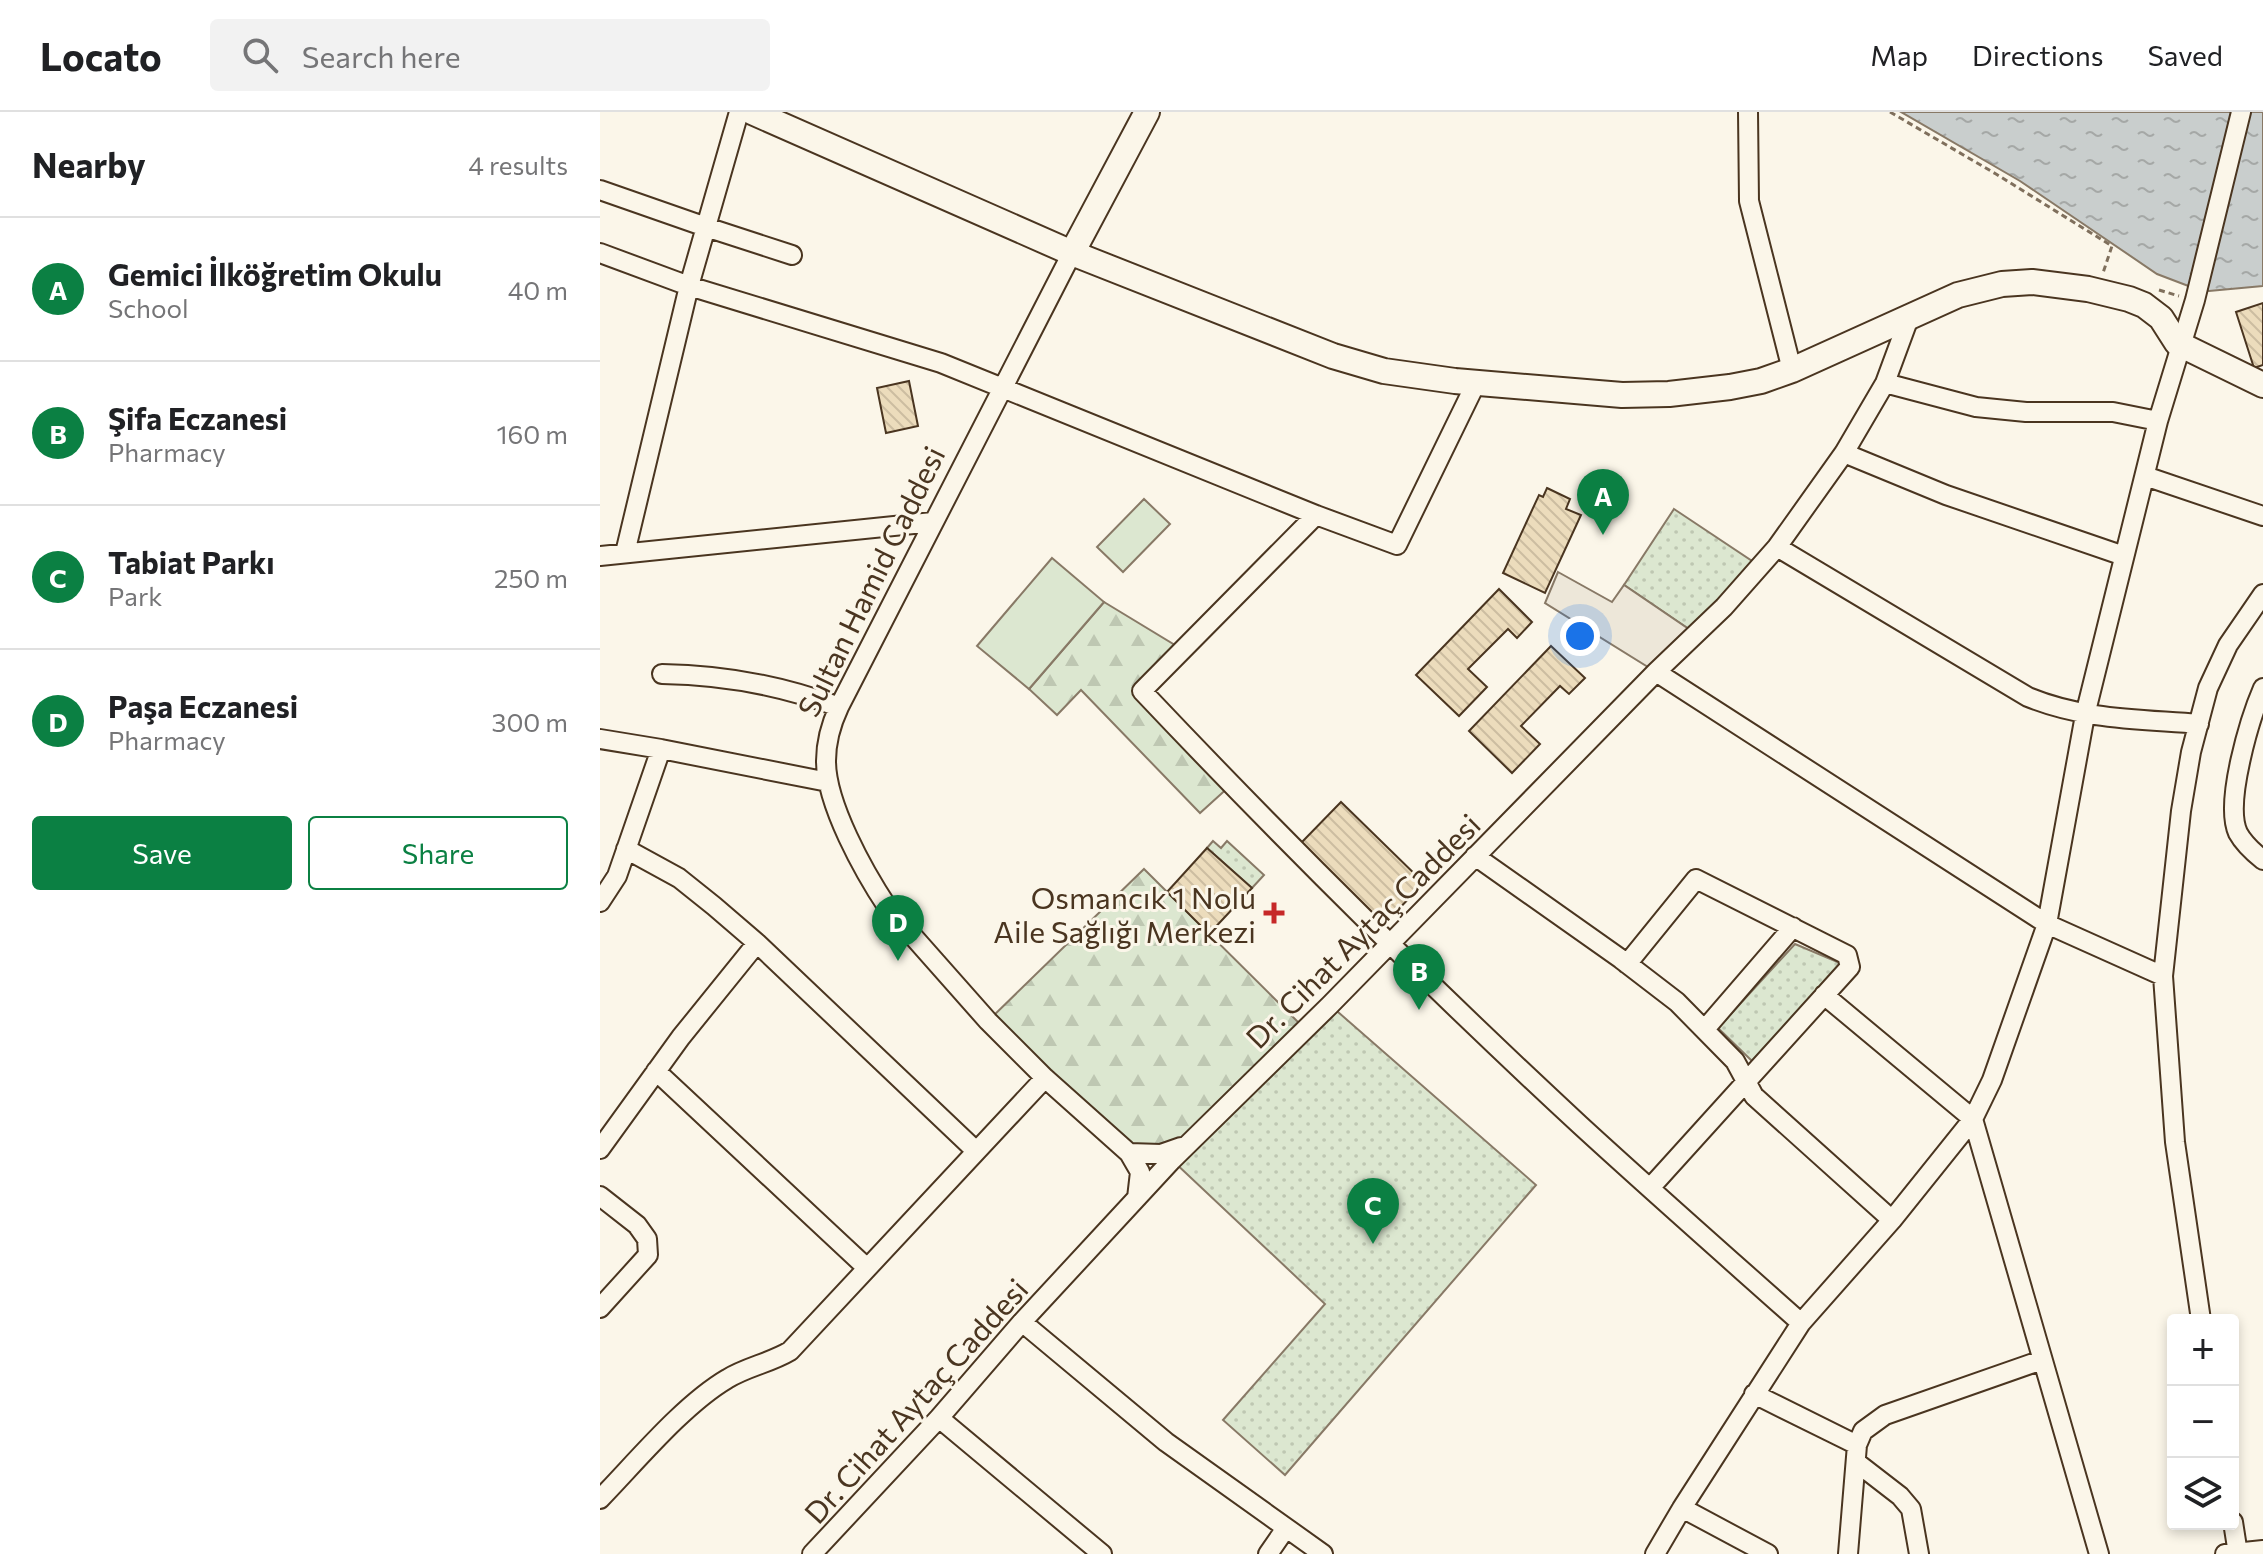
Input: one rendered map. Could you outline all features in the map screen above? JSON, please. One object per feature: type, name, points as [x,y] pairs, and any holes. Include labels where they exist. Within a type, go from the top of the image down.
[{"type":"main road","points":[[752,112],[1072,253],[1359,365],[1421,377],[1622,395],[1669,394],[1730,387],[1761,381],[1792,370],[1958,295],[2018,282],[2047,282],[2106,293],[2144,305],[2161,318],[2174,339],[2182,345],[2263,385]]},
{"type":"main road","name":"Sultan Hamid Caddesi","points":[[1072,253],[1147,112]]},
{"type":"street","points":[[625,553],[689,286],[739,112]]},
{"type":"street","points":[[1748,112],[1749,201],[1792,370]]},
{"type":"street","points":[[1655,1554],[1801,1323],[1892,1220],[1973,1119],[1992,1080],[2047,924],[2085,715],[2158,421],[2195,300],[2241,112]]},
{"type":"street","points":[[600,190],[792,255]]},
{"type":"street","points":[[600,253],[689,286],[941,363],[1397,545],[1476,383]]},
{"type":"street","name":"Sultan Hamid Caddesi","points":[[1072,253],[839,707],[827,744],[828,782],[854,848],[888,908],[988,1021],[1045,1078],[1129,1153]]},
{"type":"street","name":"Dr. Cihat Aytaç Caddesi","points":[[812,1554],[1188,1144],[1724,607],[1777,547],[1844,453],[1885,383],[1909,318]]},
{"type":"street","points":[[1885,383],[1976,407],[2026,412],[2113,412],[2158,421]]},
{"type":"street","points":[[1844,453],[1946,495],[2124,556]]},
{"type":"street","points":[[2145,476],[2263,516]]},
{"type":"street","points":[[1316,515],[1142,691],[1389,943],[1580,1124],[1801,1323]]},
{"type":"street","points":[[600,556],[933,522]]},
{"type":"street","points":[[1777,547],[2008,687],[2048,705],[2085,715],[2199,724]]},
{"type":"street","points":[[2200,1314],[2175,1142],[2163,976],[2181,811],[2191,752],[2208,688],[2228,645],[2263,594]]},
{"type":"street","points":[[1656,672],[2047,924],[2163,976]]},
{"type":"street","points":[[662,674],[754,681],[839,707]]},
{"type":"street","points":[[2263,688],[2241,750],[2235,810],[2237,831],[2250,850],[2263,860]]},
{"type":"street","points":[[600,739],[828,782]]},
{"type":"street","points":[[600,902],[617,876],[661,749]]},
{"type":"street","points":[[626,849],[679,878],[757,943],[975,1150]]},
{"type":"street","points":[[1475,856],[1677,1002],[1735,1061],[1754,1096],[1892,1220]]},
{"type":"street","points":[[1627,964],[1696,879],[1847,955],[1850,967],[1650,1188]]},
{"type":"street","points":[[1705,1029],[1793,927]]},
{"type":"street","points":[[600,1149],[681,1037],[757,943]]},
{"type":"street","points":[[1824,995],[1973,1119],[2099,1554]]},
{"type":"street","points":[[656,1071],[867,1268]]},
{"type":"street","points":[[600,1499],[680,1417],[715,1387],[737,1373],[790,1351],[1045,1078]]},
{"type":"street","points":[[1129,1153],[1167,1153],[1188,1144]]},
{"type":"street","points":[[1129,1153],[1140,1172],[1137,1198]]},
{"type":"street","points":[[600,1196],[637,1225],[647,1239],[648,1255],[600,1308]]},
{"type":"street","points":[[1022,1322],[1166,1442],[1323,1554]]},
{"type":"street","points":[[1848,1554],[1856,1454],[1863,1431],[1885,1415],[2042,1360]]},
{"type":"street","points":[[1754,1394],[1856,1454],[1900,1496],[1911,1509],[1919,1554]]},
{"type":"street","points":[[939,1418],[1102,1554]]},
{"type":"street","points":[[1682,1508],[1768,1554]]},
{"type":"street","points":[[1268,1554],[1286,1528]]},
{"type":"street","points":[[2233,1530],[2234,1553],[2263,1550]]},
{"type":"path","points":[[1890,112],[2112,246],[2103,269]]},
{"type":"green space","points":[[1144,499],[1170,524],[1123,572],[1097,547]]},
{"type":"green space","points":[[1674,509],[1761,567],[1696,634],[1624,585]]},
{"type":"green space","points":[[1052,558],[1104,602],[1029,689],[977,646]]},
{"type":"green space","points":[[1104,602],[1183,650],[1142,691],[1231,785],[1200,813],[1081,690],[1057,715],[1029,689]]},
{"type":"green space","points":[[1213,841],[1221,848],[1227,841],[1264,875],[1252,888],[1207,848]]},
{"type":"green space","points":[[1144,869],[1305,1029],[1188,1144],[1129,1153],[988,1021]]},
{"type":"green space","points":[[1795,944],[1840,963],[1839,967],[1752,1061],[1718,1028]]},
{"type":"green space","points":[[1330,1005],[1536,1185],[1285,1475],[1223,1420],[1325,1304],[1172,1160]]},
{"type":"shaded area","points":[[1558,572],[1612,602],[1624,585],[1696,634],[1656,672],[1545,603]]},
{"type":"water","points":[[1901,112],[2263,112],[2263,286],[2209,291],[2157,274],[2020,181]]},
{"type":"building","points":[[2263,303],[2263,365],[2254,368],[2236,312]]},
{"type":"building","points":[[909,381],[918,426],[886,433],[877,388]]},
{"type":"building","points":[[1547,488],[1570,499],[1566,509],[1581,515],[1545,593],[1503,573],[1539,495],[1543,497]]},
{"type":"building","points":[[1499,589],[1532,622],[1517,638],[1508,629],[1468,669],[1487,687],[1459,716],[1416,675]]},
{"type":"building","points":[[1551,646],[1585,678],[1569,694],[1560,686],[1521,726],[1540,744],[1512,773],[1469,731]]},
{"type":"building","points":[[1341,802],[1424,883],[1384,924],[1301,843]]},
{"type":"building","points":[[1207,848],[1252,888],[1209,934],[1167,892]]},
{"type":"place","name":"Gemici İlköğretim Okulu","points":[[1603,535]]},
{"type":"place","name":"Osmancık 1 Nolu Aile Sağlığı Merkezi","points":[[1274,913]]},
{"type":"place","name":"Paşa Eczanesi","points":[[898,961]]},
{"type":"place","name":"Şifa Eczanesi","points":[[1419,1010]]},
{"type":"place","name":"Tabiat Parkı","points":[[1373,1244]]}]
